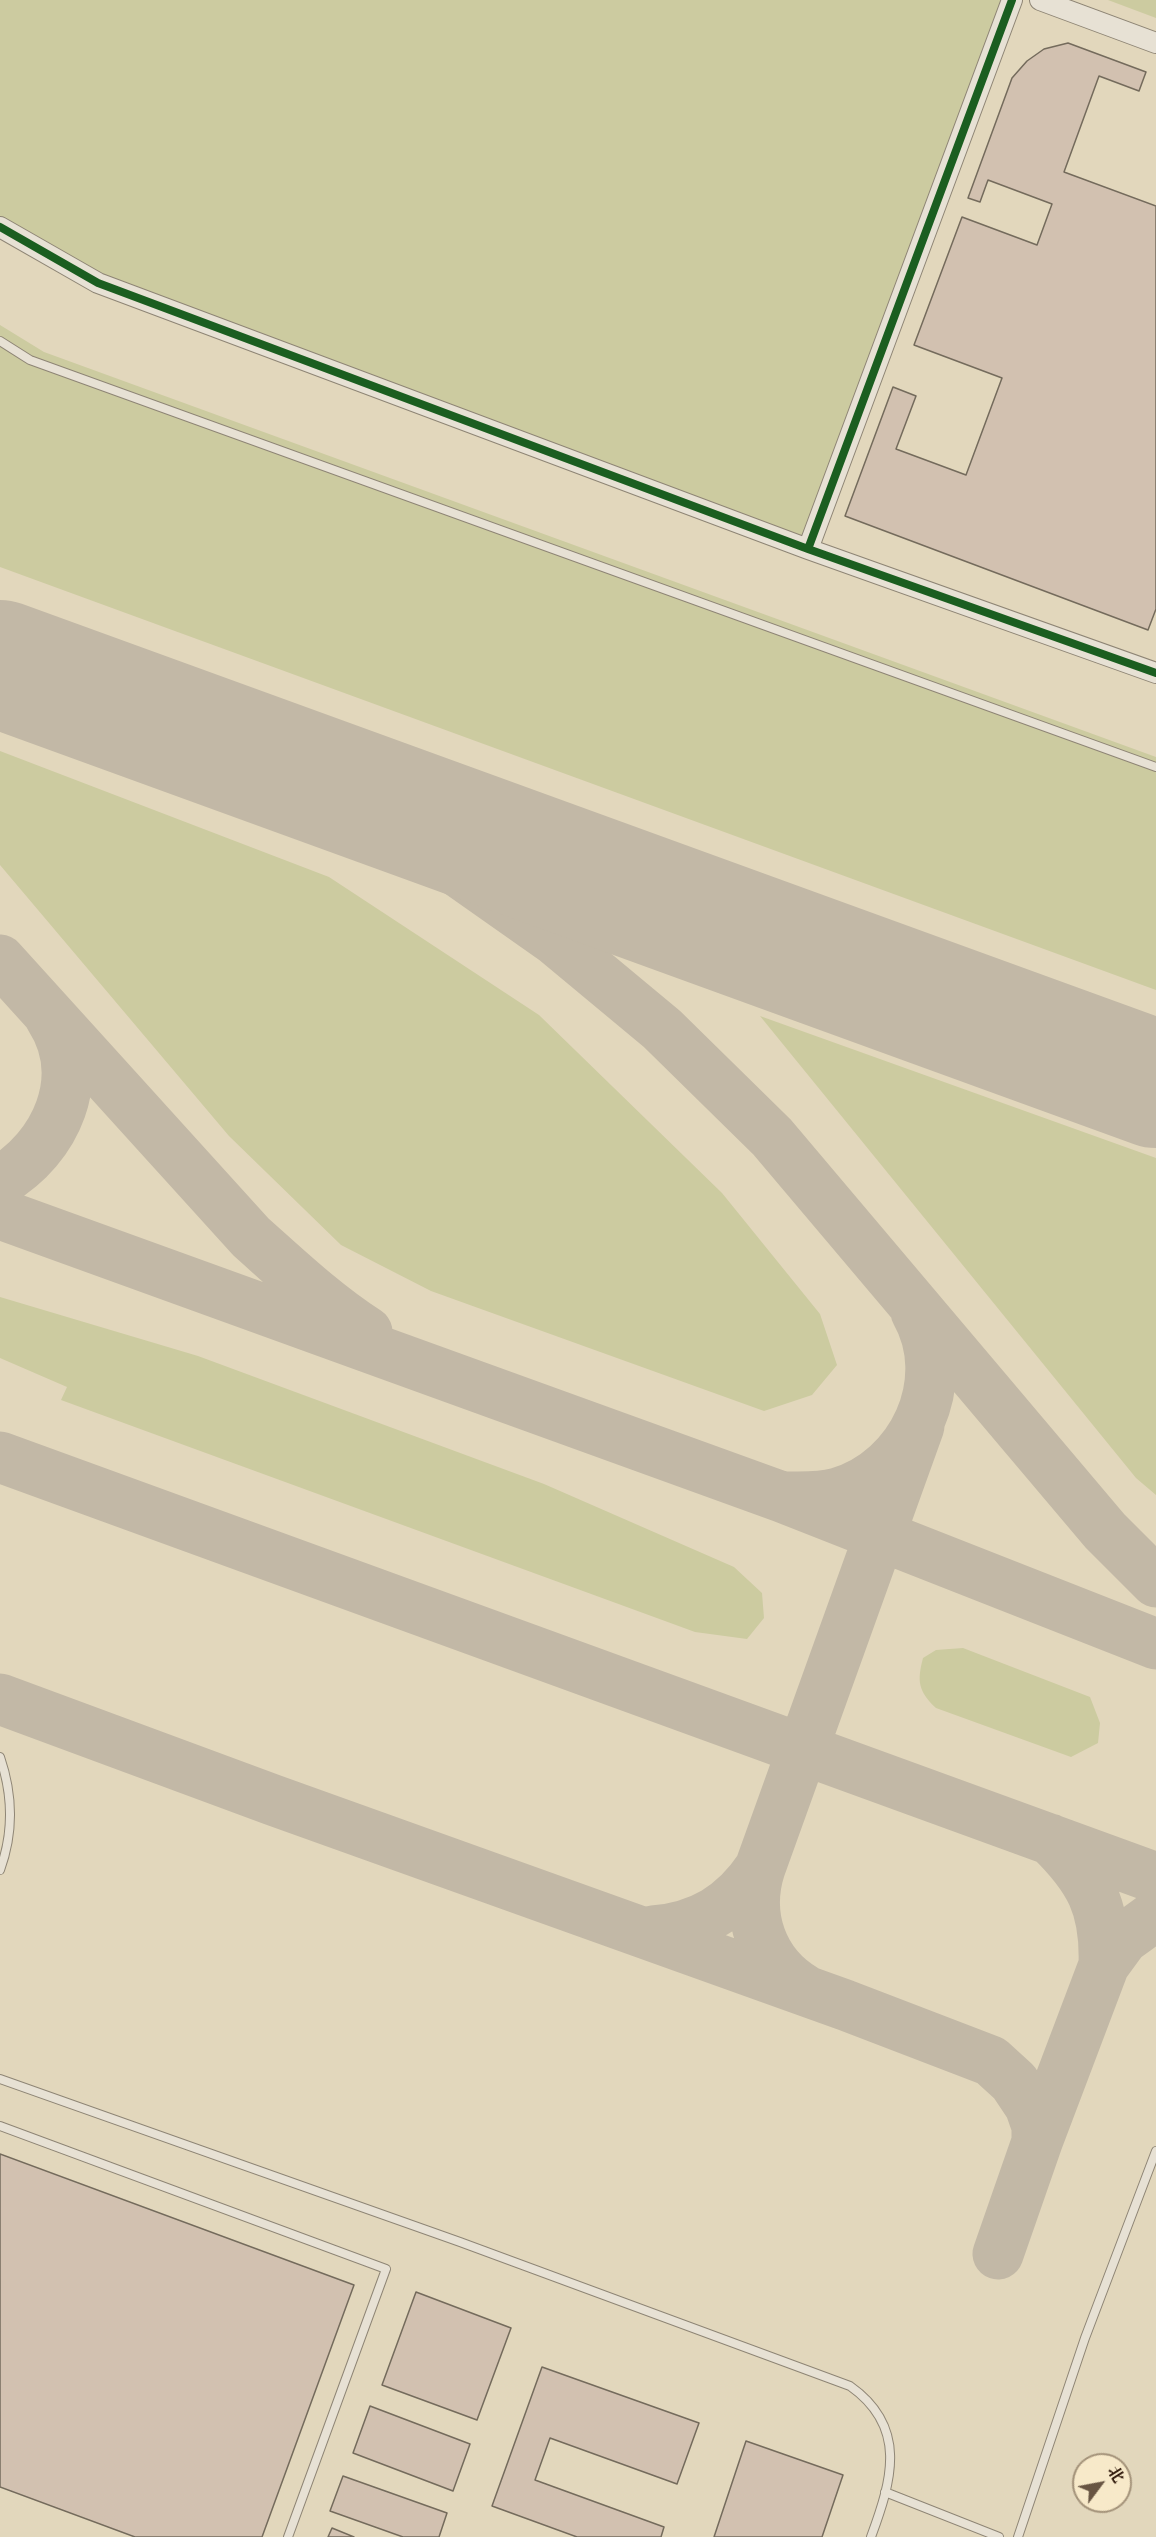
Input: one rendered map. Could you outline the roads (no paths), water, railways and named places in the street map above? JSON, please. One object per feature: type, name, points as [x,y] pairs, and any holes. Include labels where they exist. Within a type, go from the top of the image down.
[{"type":"street","points":[[808,549],[1011,0]]},
{"type":"street","points":[[1040,0],[1156,43]]},
{"type":"street","points":[[0,227],[98,283],[808,549],[1156,673]]},
{"type":"lane","points":[[0,341],[30,360],[1156,767]]},
{"type":"lane","points":[[0,1757],[9,1784],[11,1823],[0,1870]]},
{"type":"lane","points":[[0,2079],[460,2242],[850,2386],[867,2398],[888,2437],[892,2458],[885,2492],[871,2537]]},
{"type":"lane","points":[[0,2126],[386,2269],[288,2537]]},
{"type":"lane","points":[[1018,2537],[1085,2338],[1156,2151]]},
{"type":"lane","points":[[885,2492],[999,2537]]}]
